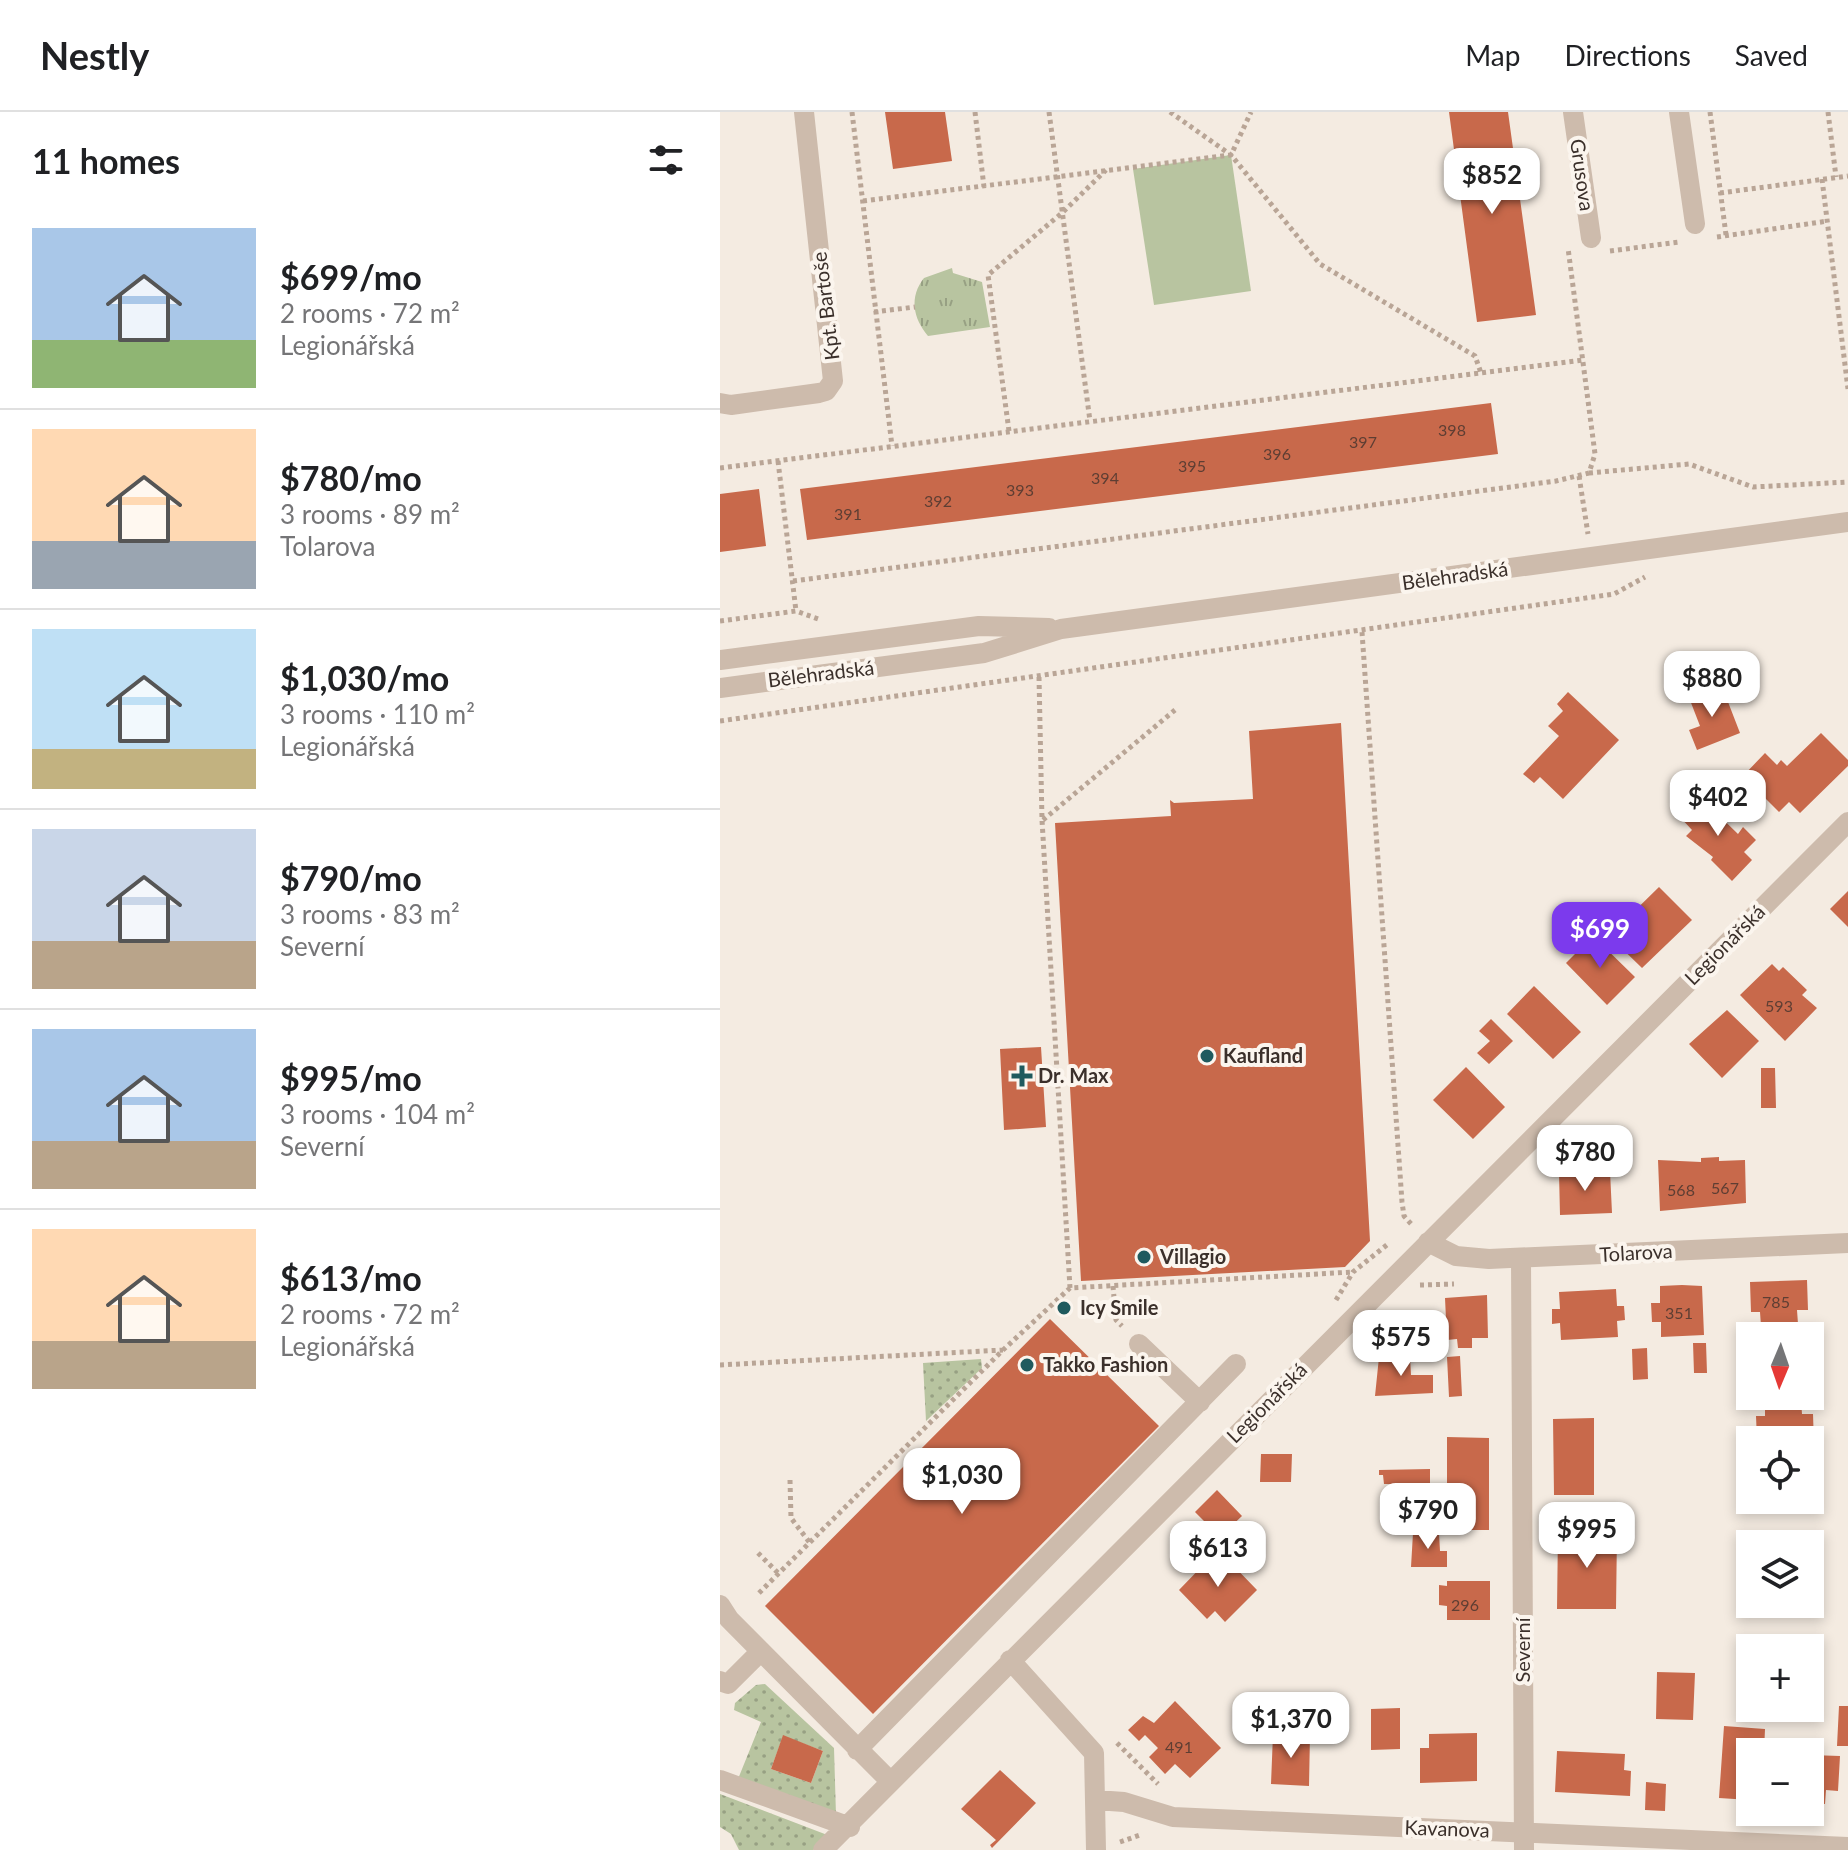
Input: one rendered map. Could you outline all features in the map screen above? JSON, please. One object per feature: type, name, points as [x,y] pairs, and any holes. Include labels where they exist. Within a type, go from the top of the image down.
[{"type":"street","name":"Kpt. Bartoše","points":[[720,403],[731,405],[819,393],[826,391],[833,381],[804,112]]},
{"type":"street","name":"Grusova","points":[[1573,112],[1591,238]]},
{"type":"street","points":[[1679,112],[1695,224]]},
{"type":"street","name":"Bělehradská","points":[[720,688],[984,653],[1061,629],[1848,522]]},
{"type":"street","name":"Bělehradská","points":[[720,660],[979,626],[1061,629]]},
{"type":"street","name":"Legionářská","points":[[823,1850],[850,1827],[1010,1660],[1848,822]]},
{"type":"street","name":"Tolarova","points":[[1428,1242],[1456,1256],[1521,1258],[1848,1243]]},
{"type":"street","name":"Severní","points":[[1521,1258],[1524,1841]]},
{"type":"street","points":[[1139,1344],[1200,1402]]},
{"type":"street","points":[[857,1750],[1236,1364]]},
{"type":"street","points":[[720,1605],[729,1619],[891,1782]]},
{"type":"street","points":[[720,1681],[728,1684],[761,1651]]},
{"type":"street","points":[[1010,1660],[1090,1747],[1095,1760],[1096,1850]]},
{"type":"street","points":[[720,1780],[850,1827]]},
{"type":"street","name":"Kavanova","points":[[1096,1800],[1124,1802],[1173,1817],[1524,1841],[1848,1847]]},
{"type":"path","points":[[852,112],[863,201],[862,220],[892,446]]},
{"type":"path","points":[[975,112],[984,187]]},
{"type":"path","points":[[1049,112],[1090,421]]},
{"type":"path","points":[[1170,112],[1231,155],[1320,264],[1475,356],[1481,373]]},
{"type":"path","points":[[1231,155],[1251,112]]},
{"type":"path","points":[[1710,112],[1726,235]]},
{"type":"path","points":[[1828,112],[1836,177]]},
{"type":"path","points":[[863,201],[1231,155]]},
{"type":"path","points":[[1009,431],[988,275],[1062,213],[1107,169]]},
{"type":"path","points":[[1720,193],[1848,176]]},
{"type":"path","points":[[1822,179],[1848,389]]},
{"type":"path","points":[[1567,242],[1595,454],[1589,473]]},
{"type":"path","points":[[874,312],[915,307]]},
{"type":"path","points":[[720,468],[1584,360]]},
{"type":"path","points":[[778,461],[796,611]]},
{"type":"path","points":[[793,581],[1589,473],[1689,464],[1753,487],[1848,482]]},
{"type":"path","points":[[1579,476],[1589,541]]},
{"type":"path","points":[[720,721],[1614,594],[1642,577],[1658,575]]},
{"type":"path","points":[[720,621],[796,611],[833,625]]},
{"type":"path","points":[[1362,632],[1402,1202],[1404,1216],[1428,1242]]},
{"type":"path","points":[[1039,677],[1042,820],[1070,1288]]},
{"type":"path","points":[[1042,820],[1175,710]]},
{"type":"path","points":[[759,1593],[1003,1350],[1070,1288],[1353,1272]]},
{"type":"path","points":[[1113,1286],[1116,1320],[1139,1344]]},
{"type":"path","points":[[720,1365],[1003,1350]]},
{"type":"path","points":[[790,1480],[791,1518],[810,1543]]},
{"type":"path","points":[[758,1553],[779,1574]]},
{"type":"path","points":[[1116,1742],[1161,1788]]},
{"type":"green space","points":[[1231,155],[1251,291],[1154,305],[1133,169]]},
{"type":"green space","points":[[952,268],[953,273],[982,282],[990,327],[928,336],[916,315],[916,293],[924,278]]},
{"type":"green space","points":[[981,1359],[982,1368],[926,1421],[923,1363]]},
{"type":"green space","points":[[765,1684],[834,1748],[836,1815],[738,1779],[761,1722],[734,1710],[735,1703],[756,1685]],"holes":[[[783,1736],[823,1751],[811,1783],[771,1769]]]},
{"type":"green space","points":[[720,1794],[830,1836],[813,1850],[739,1850],[731,1834],[720,1827]]},
{"type":"building","points":[[885,112],[945,112],[952,161],[893,169]]},
{"type":"building","points":[[1449,112],[1508,112],[1536,315],[1477,322]]},
{"type":"building","points":[[1491,403],[1498,454],[807,540],[800,489]]},
{"type":"building","points":[[759,489],[766,546],[720,552],[720,494]]},
{"type":"building","points":[[1705,689],[1708,695],[1723,689],[1740,733],[1697,750],[1689,730],[1700,726],[1688,695]]},
{"type":"building","points":[[1568,692],[1619,740],[1563,799],[1540,777],[1534,783],[1523,774],[1559,736],[1548,726],[1563,711],[1557,704]]},
{"type":"building","points":[[1341,723],[1370,1241],[1345,1267],[1081,1281],[1055,823],[1171,816],[1170,800],[1174,803],[1253,799],[1249,731]]},
{"type":"building","points":[[1821,733],[1848,760],[1848,766],[1800,813],[1789,802],[1779,812],[1743,776],[1765,753],[1777,765],[1781,760],[1787,766]]},
{"type":"building","points":[[1699,796],[1738,834],[1743,827],[1756,840],[1744,852],[1752,860],[1732,881],[1711,860],[1713,857],[1686,836],[1692,830],[1679,816]]},
{"type":"building","points":[[1659,887],[1692,920],[1642,968],[1609,936]]},
{"type":"building","points":[[1848,891],[1848,927],[1830,909]]},
{"type":"building","points":[[1593,936],[1635,977],[1607,1005],[1566,963]]},
{"type":"building","points":[[1772,964],[1779,971],[1783,967],[1807,990],[1802,995],[1817,1008],[1785,1041],[1740,995]]},
{"type":"building","points":[[1534,986],[1581,1032],[1553,1059],[1507,1014]]},
{"type":"building","points":[[1727,1010],[1759,1041],[1722,1078],[1689,1044]]},
{"type":"building","points":[[1491,1019],[1513,1041],[1489,1064],[1477,1053],[1490,1041],[1479,1031]]},
{"type":"building","points":[[1041,1047],[1046,1127],[1004,1130],[1000,1049]]},
{"type":"building","points":[[1466,1067],[1505,1107],[1473,1139],[1433,1100]]},
{"type":"building","points":[[1761,1068],[1775,1068],[1776,1108],[1761,1108]]},
{"type":"building","points":[[1719,1157],[1719,1161],[1745,1160],[1746,1203],[1660,1211],[1658,1160],[1701,1162],[1701,1158]]},
{"type":"building","points":[[1610,1171],[1612,1213],[1560,1215],[1559,1173]]},
{"type":"building","points":[[1807,1280],[1808,1310],[1797,1310],[1798,1322],[1761,1322],[1760,1312],[1751,1312],[1750,1282]]},
{"type":"building","points":[[1660,1286],[1702,1286],[1704,1335],[1661,1337],[1661,1322],[1652,1322],[1651,1303],[1660,1303]]},
{"type":"building","points":[[1616,1289],[1617,1306],[1624,1306],[1625,1320],[1617,1321],[1618,1337],[1561,1340],[1560,1323],[1552,1324],[1552,1309],[1560,1309],[1559,1292]]},
{"type":"building","points":[[1487,1295],[1488,1338],[1472,1338],[1472,1348],[1458,1348],[1457,1339],[1447,1340],[1445,1298]]},
{"type":"building","points":[[1050,1319],[1159,1426],[873,1714],[765,1606]]},
{"type":"building","points":[[1693,1343],[1706,1343],[1707,1373],[1694,1373]]},
{"type":"building","points":[[1647,1348],[1648,1379],[1633,1380],[1632,1349]]},
{"type":"building","points":[[1460,1356],[1462,1396],[1449,1397],[1447,1357]]},
{"type":"building","points":[[1379,1357],[1410,1357],[1411,1375],[1433,1375],[1433,1393],[1375,1396]]},
{"type":"building","points":[[1765,1410],[1802,1410],[1802,1414],[1813,1414],[1813,1426],[1756,1426],[1756,1416],[1765,1416]]},
{"type":"building","points":[[1594,1418],[1594,1495],[1554,1495],[1553,1419]]},
{"type":"building","points":[[1447,1437],[1489,1438],[1489,1530],[1447,1530]]},
{"type":"building","points":[[1261,1454],[1292,1454],[1291,1482],[1260,1482]]},
{"type":"building","points":[[1430,1469],[1430,1497],[1389,1496],[1395,1484],[1384,1484],[1383,1475],[1379,1475],[1379,1470]]},
{"type":"building","points":[[1217,1490],[1242,1516],[1220,1537],[1195,1512]]},
{"type":"building","points":[[1558,1531],[1617,1532],[1616,1609],[1557,1609]]},
{"type":"building","points":[[1413,1533],[1439,1533],[1440,1551],[1447,1551],[1447,1567],[1411,1567]]},
{"type":"building","points":[[1224,1556],[1257,1590],[1225,1622],[1215,1611],[1207,1619],[1179,1590],[1208,1560],[1214,1566]]},
{"type":"building","points":[[1447,1581],[1490,1581],[1490,1620],[1447,1620],[1447,1606],[1439,1605],[1439,1585],[1447,1586]]},
{"type":"building","points":[[1657,1672],[1695,1673],[1693,1720],[1656,1719]]},
{"type":"building","points":[[1175,1701],[1221,1748],[1190,1778],[1175,1764],[1165,1774],[1149,1757],[1158,1748],[1145,1735],[1139,1741],[1128,1730],[1143,1716],[1154,1723]]},
{"type":"building","points":[[1839,1706],[1848,1706],[1848,1746],[1837,1746]]},
{"type":"building","points":[[1400,1708],[1400,1749],[1371,1750],[1371,1709]]},
{"type":"building","points":[[1724,1726],[1765,1729],[1765,1738],[1736,1738],[1736,1799],[1719,1798]]},
{"type":"building","points":[[1477,1733],[1477,1781],[1420,1783],[1420,1748],[1429,1748],[1429,1734]]},
{"type":"building","points":[[1273,1734],[1310,1735],[1309,1786],[1271,1784]]},
{"type":"building","points":[[783,1735],[823,1751],[811,1783],[771,1769]]},
{"type":"building","points":[[1557,1751],[1625,1754],[1624,1770],[1631,1771],[1630,1796],[1555,1792]]},
{"type":"building","points":[[1824,1755],[1840,1756],[1838,1791],[1826,1790],[1825,1804]]},
{"type":"building","points":[[1000,1770],[1036,1803],[992,1848],[990,1845],[996,1840],[961,1809]]},
{"type":"building","points":[[1646,1782],[1666,1784],[1665,1811],[1645,1810]]},
{"type":"place","name":"Kaufland","points":[[1207,1056]]},
{"type":"place","name":"Dr. Max","points":[[1022,1076]]},
{"type":"place","name":"Villagio","points":[[1144,1257]]},
{"type":"place","name":"Icy Smile","points":[[1064,1308]]},
{"type":"place","name":"Takko Fashion","points":[[1027,1365]]}]
